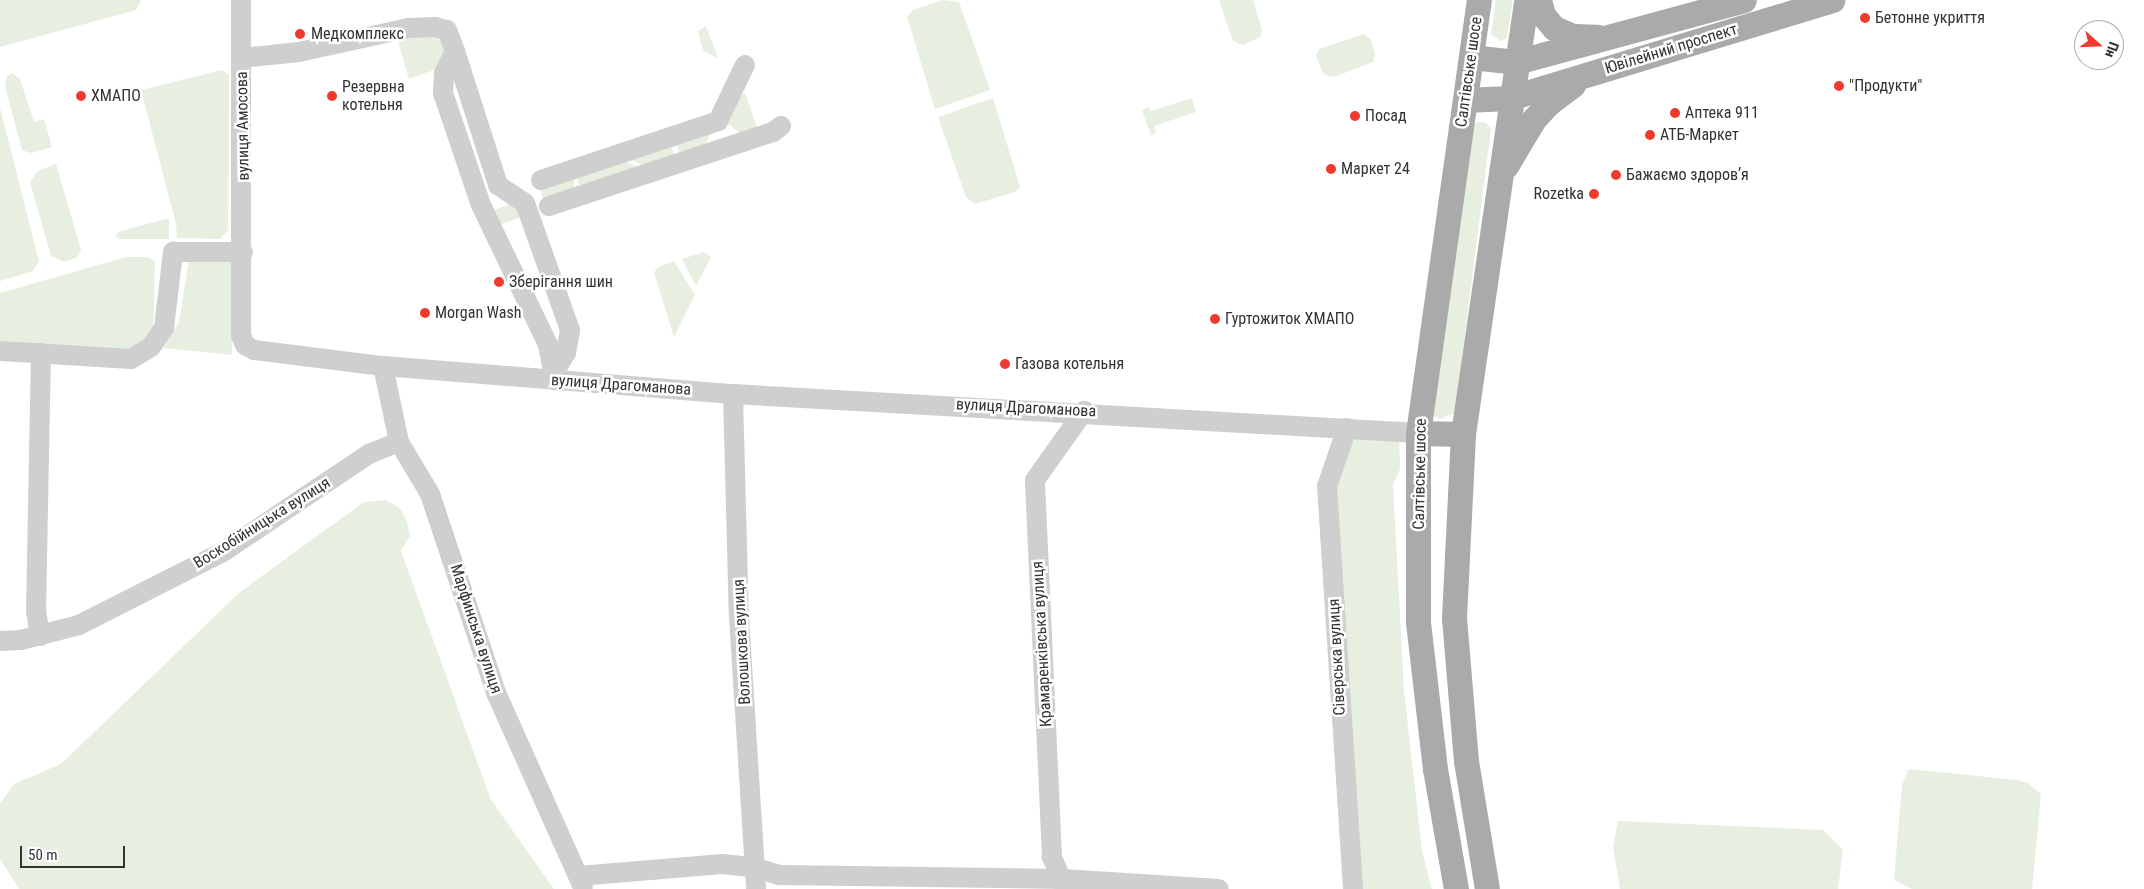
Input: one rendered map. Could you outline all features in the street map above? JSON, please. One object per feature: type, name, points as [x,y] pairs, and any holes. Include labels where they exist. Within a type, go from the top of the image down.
[{"type":"main road","name":"Салтівське шосе","points":[[1456,889],[1436,769],[1418,621],[1418,433],[1479,0]]},
{"type":"main road","points":[[1486,889],[1466,761],[1454,618],[1463,434],[1510,98],[1526,0]]},
{"type":"main road","points":[[1539,0],[1543,15],[1554,28],[1573,36],[1607,38]]},
{"type":"main road","name":"Ювілейний проспект","points":[[1516,62],[1744,0]]},
{"type":"main road","name":"Ювілейний проспект","points":[[1465,100],[1510,98],[1832,0]]},
{"type":"main road","points":[[1471,57],[1516,62]]},
{"type":"main road","points":[[1498,182],[1541,111],[1560,94],[1596,72]]},
{"type":"main road","points":[[1418,433],[1463,434]]},
{"type":"street","name":"вулиця Амосова","points":[[241,0],[243,252]]},
{"type":"street","points":[[242,58],[299,52],[350,39],[426,26],[447,30],[498,185],[525,203],[570,330],[566,352],[555,376]]},
{"type":"street","points":[[455,51],[444,74],[443,93],[481,205],[542,332],[555,376]]},
{"type":"street","points":[[541,180],[718,121],[745,65]]},
{"type":"street","points":[[549,206],[773,132],[781,126]]},
{"type":"street","points":[[0,351],[131,359],[156,342],[164,328],[173,252],[243,252]]},
{"type":"street","name":"вулиця Драгоманова","points":[[243,252],[241,335],[248,347],[290,357],[383,366],[555,376],[734,394],[1084,411],[1418,433]]},
{"type":"street","points":[[40,636],[36,612],[41,353]]},
{"type":"street","name":"Марфинська вулиця","points":[[383,366],[399,442],[430,494],[497,695],[582,882]]},
{"type":"street","name":"Волошкова вулиця","points":[[734,394],[739,617],[753,867],[756,889]]},
{"type":"street","name":"Крамаренківська вулиця","points":[[1065,884],[1052,857],[1035,480],[1084,411]]},
{"type":"street","name":"Сіверська вулиця","points":[[1347,428],[1327,486],[1353,889]]},
{"type":"street","name":"Воскобійницька вулиця","points":[[0,641],[40,636],[79,626],[223,552],[369,454],[399,442]]},
{"type":"street","points":[[582,882],[722,864],[753,867],[779,875],[1219,889]]},
{"type":"green space","points":[[0,0],[141,0],[136,10],[0,47]]},
{"type":"green space","points":[[942,0],[959,2],[990,90],[935,109],[907,17],[913,10]]},
{"type":"green space","points":[[1219,0],[1253,0],[1262,30],[1260,37],[1243,45],[1233,41]]},
{"type":"green space","points":[[1496,0],[1513,0],[1507,38],[1501,41],[1491,35]]},
{"type":"green space","points":[[706,26],[718,58],[703,51],[698,31]]},
{"type":"green space","points":[[433,31],[447,39],[442,67],[409,79],[397,38]]},
{"type":"green space","points":[[1364,34],[1370,38],[1375,54],[1373,62],[1334,77],[1324,75],[1316,56],[1319,49]]},
{"type":"green space","points":[[222,70],[229,75],[228,230],[220,239],[177,238],[176,224],[141,90]]},
{"type":"green space","points":[[12,73],[20,79],[34,122],[44,119],[52,147],[31,153],[22,150],[5,86],[7,76]]},
{"type":"green space","points":[[745,93],[758,131],[744,136],[724,121],[734,100]]},
{"type":"green space","points":[[993,98],[1020,187],[1015,192],[975,204],[966,197],[938,117]]},
{"type":"green space","points":[[1192,98],[1196,112],[1154,126],[1156,133],[1151,135],[1142,110],[1149,107],[1151,111]]},
{"type":"green space","points":[[0,108],[39,261],[33,271],[0,281]]},
{"type":"green space","points":[[1477,122],[1485,122],[1491,128],[1455,413],[1440,419],[1432,416],[1472,126]]},
{"type":"green space","points":[[713,126],[703,151],[681,158],[675,139]]},
{"type":"green space","points":[[670,141],[674,157],[646,167],[624,156]]},
{"type":"green space","points":[[619,159],[640,168],[584,188],[578,183],[577,179]]},
{"type":"green space","points":[[56,164],[81,250],[78,257],[64,262],[51,256],[30,182],[38,171]]},
{"type":"green space","points":[[573,178],[575,189],[544,201],[538,185]]},
{"type":"green space","points":[[512,203],[523,216],[500,225],[494,210]]},
{"type":"green space","points":[[169,218],[169,239],[119,239],[115,236],[118,232]]},
{"type":"green space","points":[[704,252],[711,257],[696,286],[682,259]]},
{"type":"green space","points":[[126,257],[148,257],[155,262],[153,339],[127,350],[0,342],[0,293]]},
{"type":"green space","points":[[189,260],[231,261],[235,267],[232,355],[163,348],[179,322]]},
{"type":"green space","points":[[674,261],[695,295],[674,337],[654,272],[659,267]]},
{"type":"green space","points":[[485,306],[489,307],[489,312],[473,319],[467,317],[469,312]]},
{"type":"green space","points":[[1347,428],[1399,431],[1400,469],[1393,485],[1404,691],[1422,851],[1432,889],[1353,889],[1327,486]]},
{"type":"green space","points":[[386,500],[400,508],[407,521],[410,536],[401,551],[491,800],[554,889],[19,889],[0,859],[0,804],[14,784],[61,764],[240,592],[364,502]]},
{"type":"green space","points":[[1909,769],[2016,780],[2028,783],[2041,794],[2032,889],[1912,889],[1894,880],[1902,785]]},
{"type":"green space","points":[[1618,821],[1823,830],[1843,850],[1838,889],[1620,889],[1613,847]]},
{"type":"place","name":"Бетонне укриття","points":[[1865,18]]},
{"type":"place","name":"Медкомплекс","points":[[300,34]]},
{"type":"place","name":"\"Продукти\"","points":[[1839,86]]},
{"type":"place","name":"ХМАПО","points":[[81,96]]},
{"type":"place","name":"Резервна котельня","points":[[332,96]]},
{"type":"place","name":"Аптека 911","points":[[1675,113]]},
{"type":"place","name":"Посад","points":[[1355,116]]},
{"type":"place","name":"АТБ-Маркет","points":[[1650,135]]},
{"type":"place","name":"Маркет 24","points":[[1331,169]]},
{"type":"place","name":"Бажаємо здоровʼя","points":[[1616,175]]},
{"type":"place","name":"Rozetka","points":[[1594,194]]},
{"type":"place","name":"Зберігання шин","points":[[499,282]]},
{"type":"place","name":"Morgan Wash","points":[[425,313]]},
{"type":"place","name":"Гуртожиток ХМАПО","points":[[1215,319]]},
{"type":"place","name":"Газова котельня","points":[[1005,364]]}]
